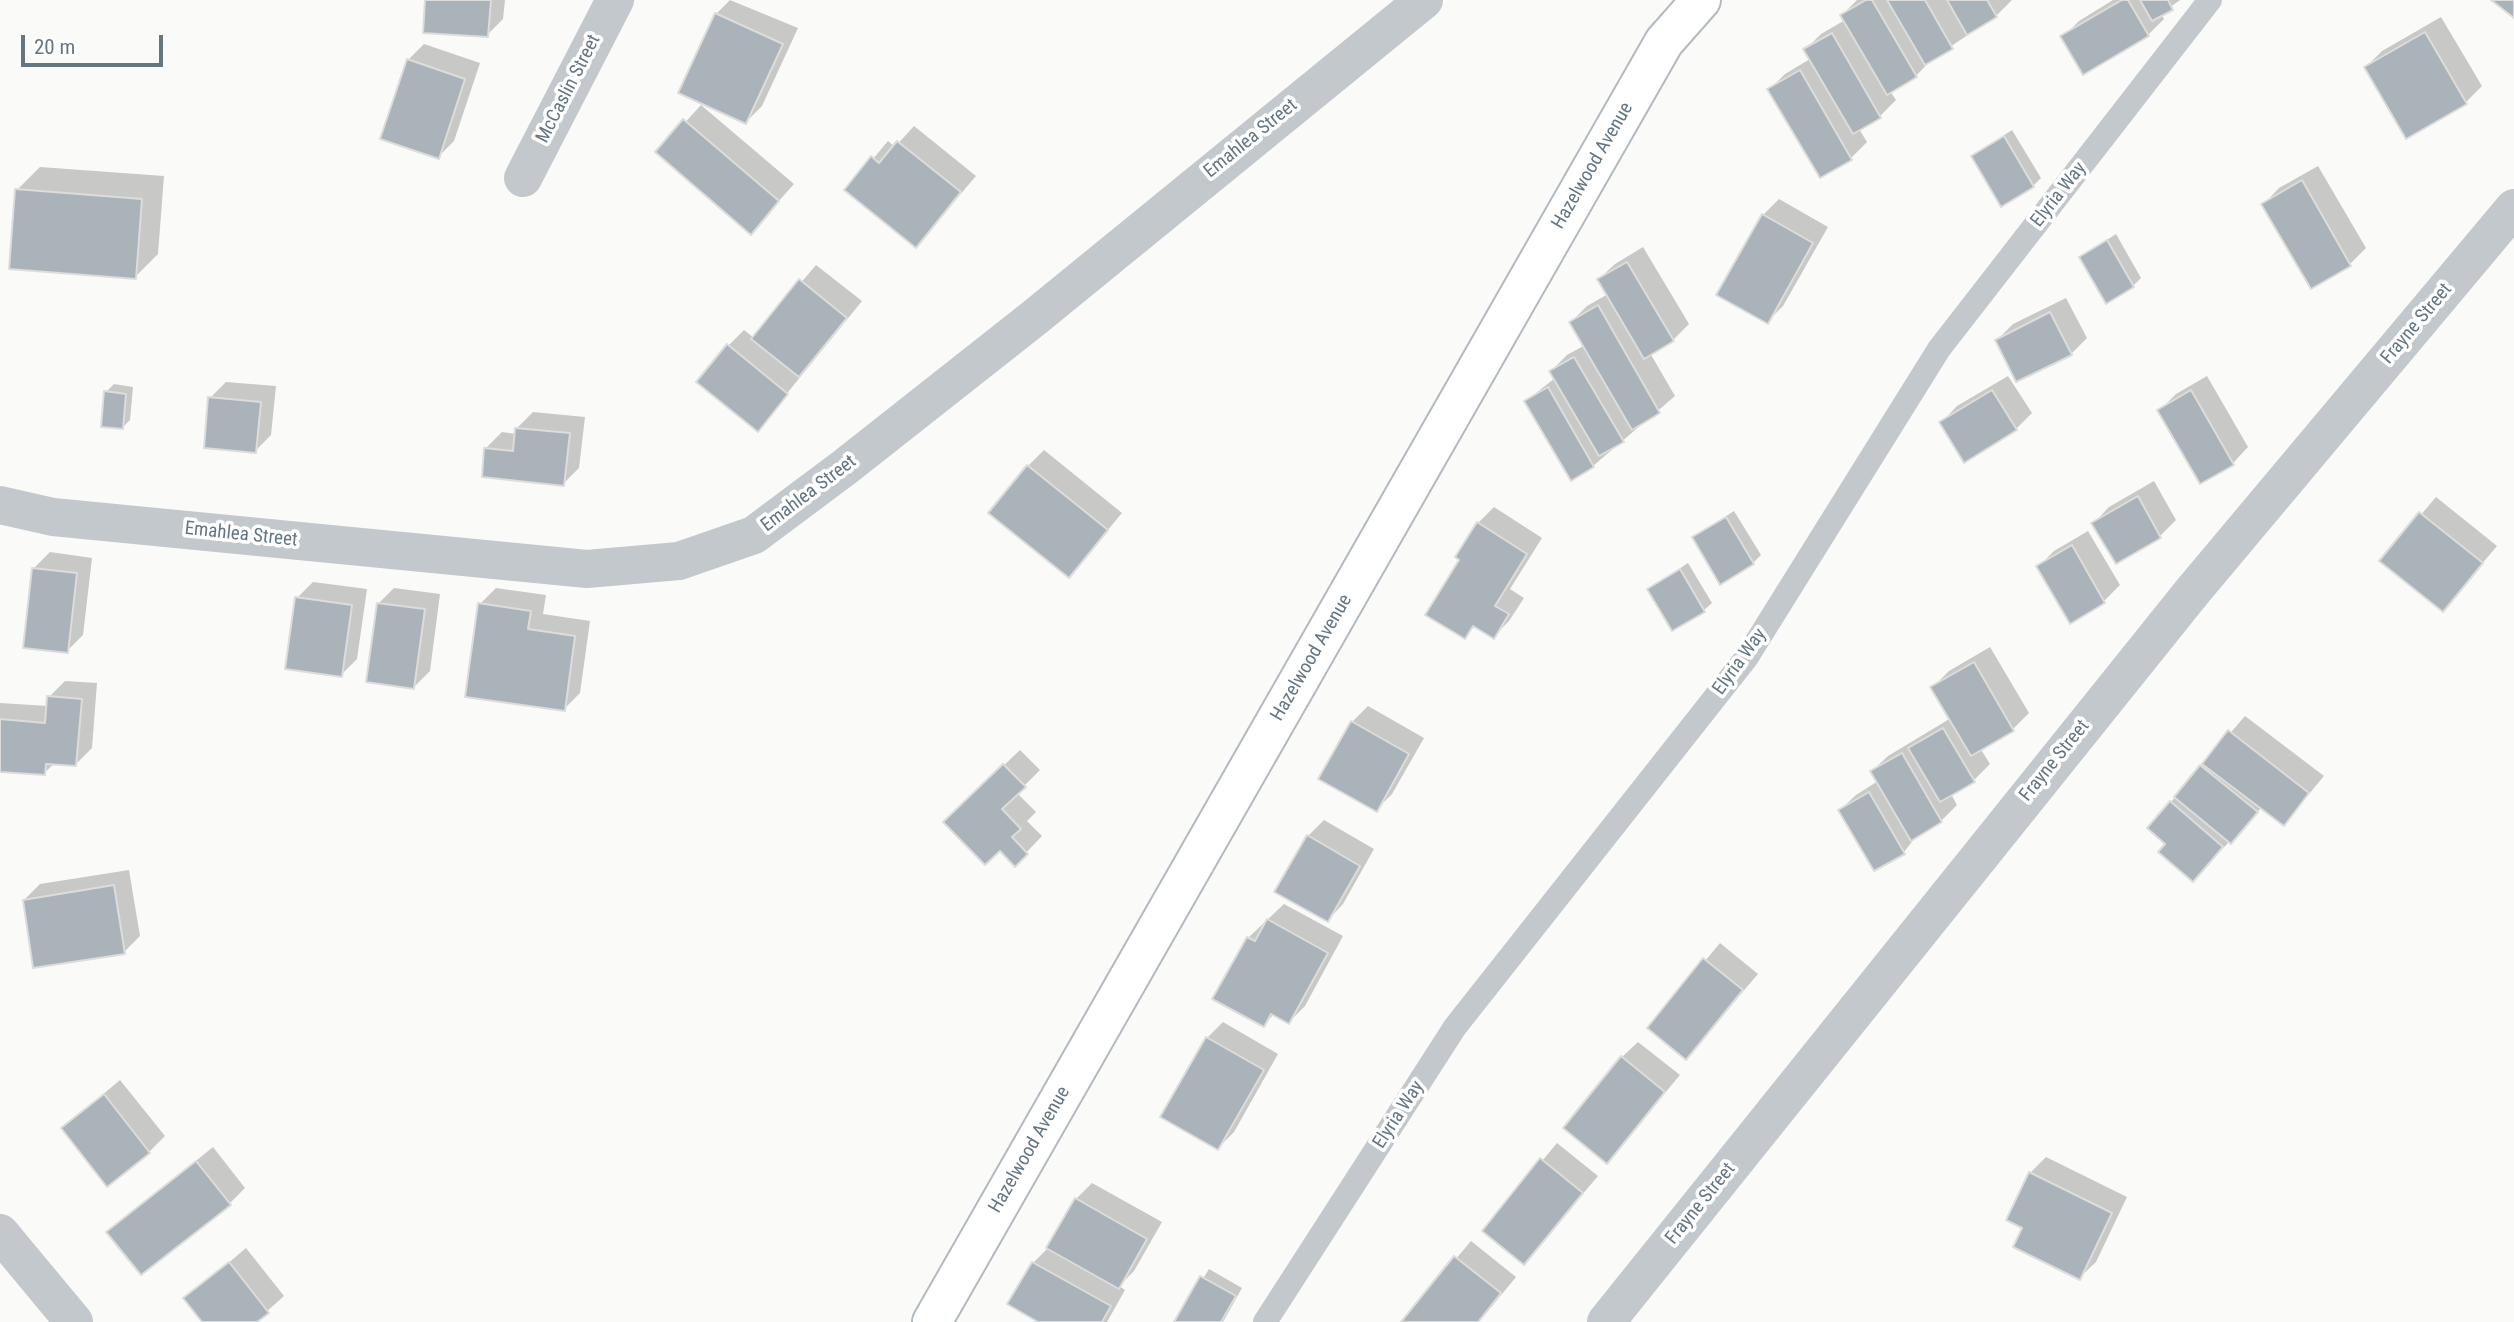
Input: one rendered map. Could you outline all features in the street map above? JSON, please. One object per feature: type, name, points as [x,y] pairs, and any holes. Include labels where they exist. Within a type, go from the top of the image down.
[{"type":"main road","name":"Hazelwood Avenue","points":[[932,1322],[1664,41],[1701,0]]},
{"type":"street","name":"McCaslin Street","points":[[523,178],[615,0]]},
{"type":"street","name":"Emahlea Street","points":[[0,505],[53,517],[587,569],[679,561],[754,535],[845,467],[1023,326],[1424,0]]},
{"type":"street","name":"Frayne Street","points":[[1606,1322],[2192,592],[2514,208]]},
{"type":"street","points":[[0,1233],[74,1322]]},
{"type":"lane","name":"Elyria Way","points":[[1265,1322],[1455,1027],[1746,657],[1939,349],[2210,0]]},
{"type":"building","points":[[425,0],[491,0],[488,37],[423,33]]},
{"type":"building","points":[[1866,0],[1872,0],[1917,77],[1887,95],[1840,15]]},
{"type":"building","points":[[1887,0],[1925,0],[1953,49],[1925,65]]},
{"type":"building","points":[[1947,0],[1987,0],[1997,17],[1967,35]]},
{"type":"building","points":[[2122,0],[2128,0],[2149,36],[2083,75],[2060,36]]},
{"type":"building","points":[[2140,0],[2168,0],[2173,10],[2152,21]]},
{"type":"building","points":[[2491,0],[2514,0],[2514,18]]},
{"type":"building","points":[[715,13],[783,44],[746,124],[678,93]]},
{"type":"building","points":[[2425,32],[2467,104],[2406,139],[2364,67]]},
{"type":"building","points":[[1832,33],[1881,118],[1853,134],[1803,49]]},
{"type":"building","points":[[407,59],[465,79],[439,159],[380,139]]},
{"type":"building","points":[[1800,70],[1852,160],[1820,178],[1767,89]]},
{"type":"building","points":[[683,119],[779,201],[751,235],[655,152]]},
{"type":"building","points":[[2004,136],[2034,187],[2001,207],[1971,156]]},
{"type":"building","points":[[897,141],[961,192],[916,248],[844,190],[871,156],[879,163]]},
{"type":"building","points":[[2302,180],[2351,266],[2311,289],[2261,204]]},
{"type":"building","points":[[15,189],[142,199],[136,279],[9,269]]},
{"type":"building","points":[[1762,214],[1813,243],[1768,324],[1716,295]]},
{"type":"building","points":[[2107,240],[2134,287],[2106,304],[2079,257]]},
{"type":"building","points":[[1627,262],[1674,341],[1644,359],[1597,279]]},
{"type":"building","points":[[799,279],[847,318],[799,377],[751,339]]},
{"type":"building","points":[[1598,305],[1660,413],[1632,430],[1569,322]]},
{"type":"building","points":[[2050,312],[2072,355],[2016,382],[1995,340]]},
{"type":"building","points":[[727,344],[788,394],[758,432],[696,382]]},
{"type":"building","points":[[1574,357],[1624,442],[1599,456],[1549,371]]},
{"type":"building","points":[[1548,387],[1594,467],[1571,481],[1524,401]]},
{"type":"building","points":[[1992,390],[2017,430],[1964,463],[1939,422]]},
{"type":"building","points":[[2191,390],[2234,465],[2200,484],[2157,410]]},
{"type":"building","points":[[104,391],[126,394],[123,429],[101,427]]},
{"type":"building","points":[[208,397],[261,402],[256,453],[204,448]]},
{"type":"building","points":[[515,428],[570,433],[564,486],[482,477],[484,448],[513,451]]},
{"type":"building","points":[[1027,465],[1108,530],[1069,578],[988,513]]},
{"type":"building","points":[[2138,496],[2161,538],[2116,564],[2091,523]]},
{"type":"building","points":[[2419,512],[2483,563],[2443,612],[2379,561]]},
{"type":"building","points":[[1726,517],[1754,564],[1720,585],[1692,537]]},
{"type":"building","points":[[1477,522],[1527,554],[1495,606],[1509,614],[1494,639],[1473,626],[1465,639],[1425,615],[1459,560],[1455,557]]},
{"type":"building","points":[[2072,545],[2105,603],[2070,624],[2036,566]]},
{"type":"building","points":[[32,568],[77,573],[68,653],[23,648]]},
{"type":"building","points":[[1680,569],[1705,612],[1672,631],[1647,589]]},
{"type":"building","points":[[295,597],[352,605],[342,677],[285,669]]},
{"type":"building","points":[[377,603],[425,609],[414,689],[366,682]]},
{"type":"building","points":[[478,603],[531,611],[528,629],[575,636],[565,711],[465,697]]},
{"type":"building","points":[[1974,662],[2014,731],[1971,756],[1930,687]]},
{"type":"building","points":[[47,696],[82,699],[76,766],[46,764],[45,775],[0,772],[0,719],[45,723]]},
{"type":"building","points":[[1351,721],[1409,754],[1377,812],[1318,779]]},
{"type":"building","points":[[1943,728],[1975,782],[1940,802],[1908,748]]},
{"type":"building","points":[[2228,730],[2309,793],[2284,826],[2202,764]]},
{"type":"building","points":[[1902,753],[1942,822],[1911,841],[1870,771]]},
{"type":"building","points":[[1003,764],[1026,787],[1002,809],[1021,829],[1012,837],[1028,854],[1015,867],[1000,851],[985,865],[943,822]]},
{"type":"building","points":[[2200,765],[2258,812],[2231,844],[2174,797]]},
{"type":"building","points":[[1869,792],[1905,854],[1874,871],[1838,810]]},
{"type":"building","points":[[2170,801],[2223,847],[2193,882],[2158,852],[2165,844],[2147,828]]},
{"type":"building","points":[[1307,835],[1360,866],[1328,922],[1274,892]]},
{"type":"building","points":[[114,885],[125,954],[33,968],[23,900]]},
{"type":"building","points":[[1267,919],[1328,953],[1289,1024],[1271,1014],[1264,1027],[1212,999],[1247,937],[1255,941]]},
{"type":"building","points":[[1703,958],[1743,990],[1686,1060],[1647,1028]]},
{"type":"building","points":[[1206,1037],[1264,1070],[1218,1150],[1160,1117]]},
{"type":"building","points":[[1621,1056],[1665,1092],[1607,1164],[1563,1128]]},
{"type":"building","points":[[104,1094],[150,1153],[107,1187],[61,1128]]},
{"type":"building","points":[[1540,1158],[1583,1193],[1524,1265],[1482,1231]]},
{"type":"building","points":[[196,1161],[231,1205],[141,1275],[106,1232]]},
{"type":"building","points":[[2029,1172],[2112,1213],[2080,1280],[2013,1247],[2022,1228],[2006,1220]]},
{"type":"building","points":[[1075,1198],[1147,1239],[1119,1289],[1046,1248]]},
{"type":"building","points":[[1454,1256],[1501,1293],[1478,1322],[1401,1322]]},
{"type":"building","points":[[229,1262],[269,1313],[257,1322],[202,1322],[183,1298]]},
{"type":"building","points":[[1032,1262],[1111,1306],[1102,1322],[1038,1322],[1007,1304]]},
{"type":"building","points":[[1200,1276],[1236,1296],[1221,1322],[1174,1322]]}]
